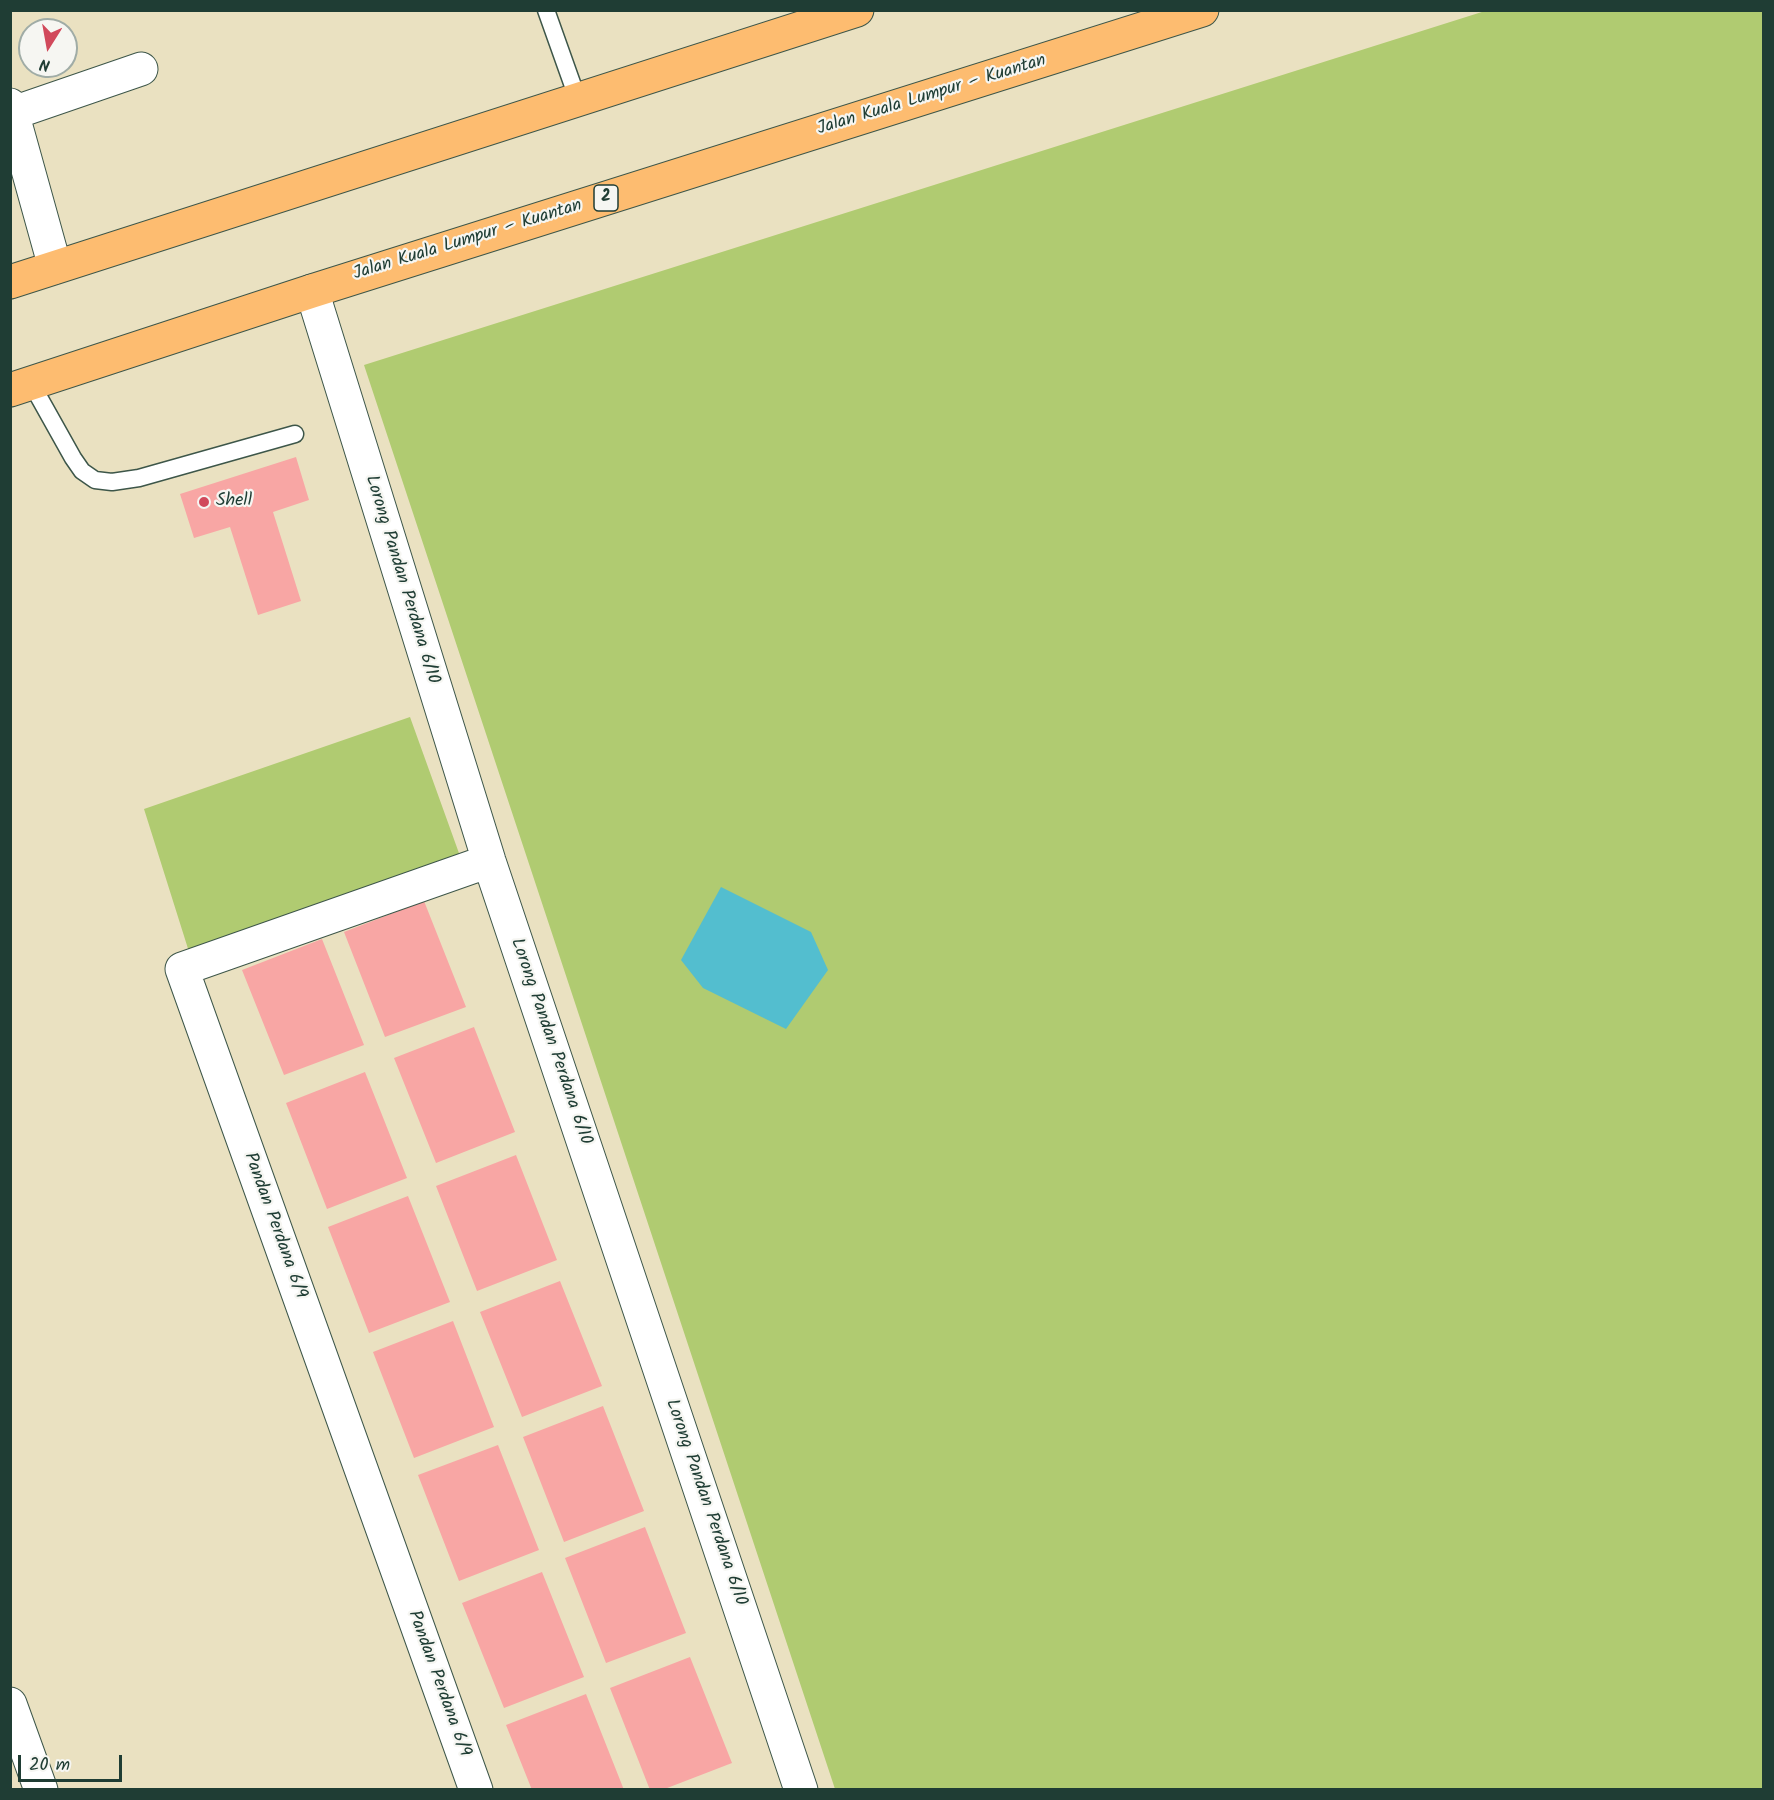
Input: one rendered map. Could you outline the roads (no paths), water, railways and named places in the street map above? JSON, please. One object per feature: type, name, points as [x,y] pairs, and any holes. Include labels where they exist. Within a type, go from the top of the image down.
[{"type":"highway","name":"Jalan Kuala Lumpur – Kuantan","points":[[21,386],[312,291],[1202,10]]},
{"type":"highway","points":[[10,282],[578,100],[836,14]]},
{"type":"street","points":[[55,267],[12,109],[141,69]]},
{"type":"street","name":"Lorong Pandan Perdana 6/10","points":[[312,291],[489,861],[801,1790]]},
{"type":"street","name":"Pandan Perdana 6/9","points":[[476,1790],[182,969],[489,861]]},
{"type":"street","points":[[10,1704],[41,1790]]},
{"type":"lane","points":[[546,10],[578,100]]},
{"type":"lane","points":[[21,386],[82,471],[95,480],[112,482],[139,478],[295,434]]},
{"type":"water","points":[[721,887],[811,932],[828,970],[786,1029],[703,988],[681,960]]},
{"type":"place","name":"Shell","points":[[204,502]]}]
